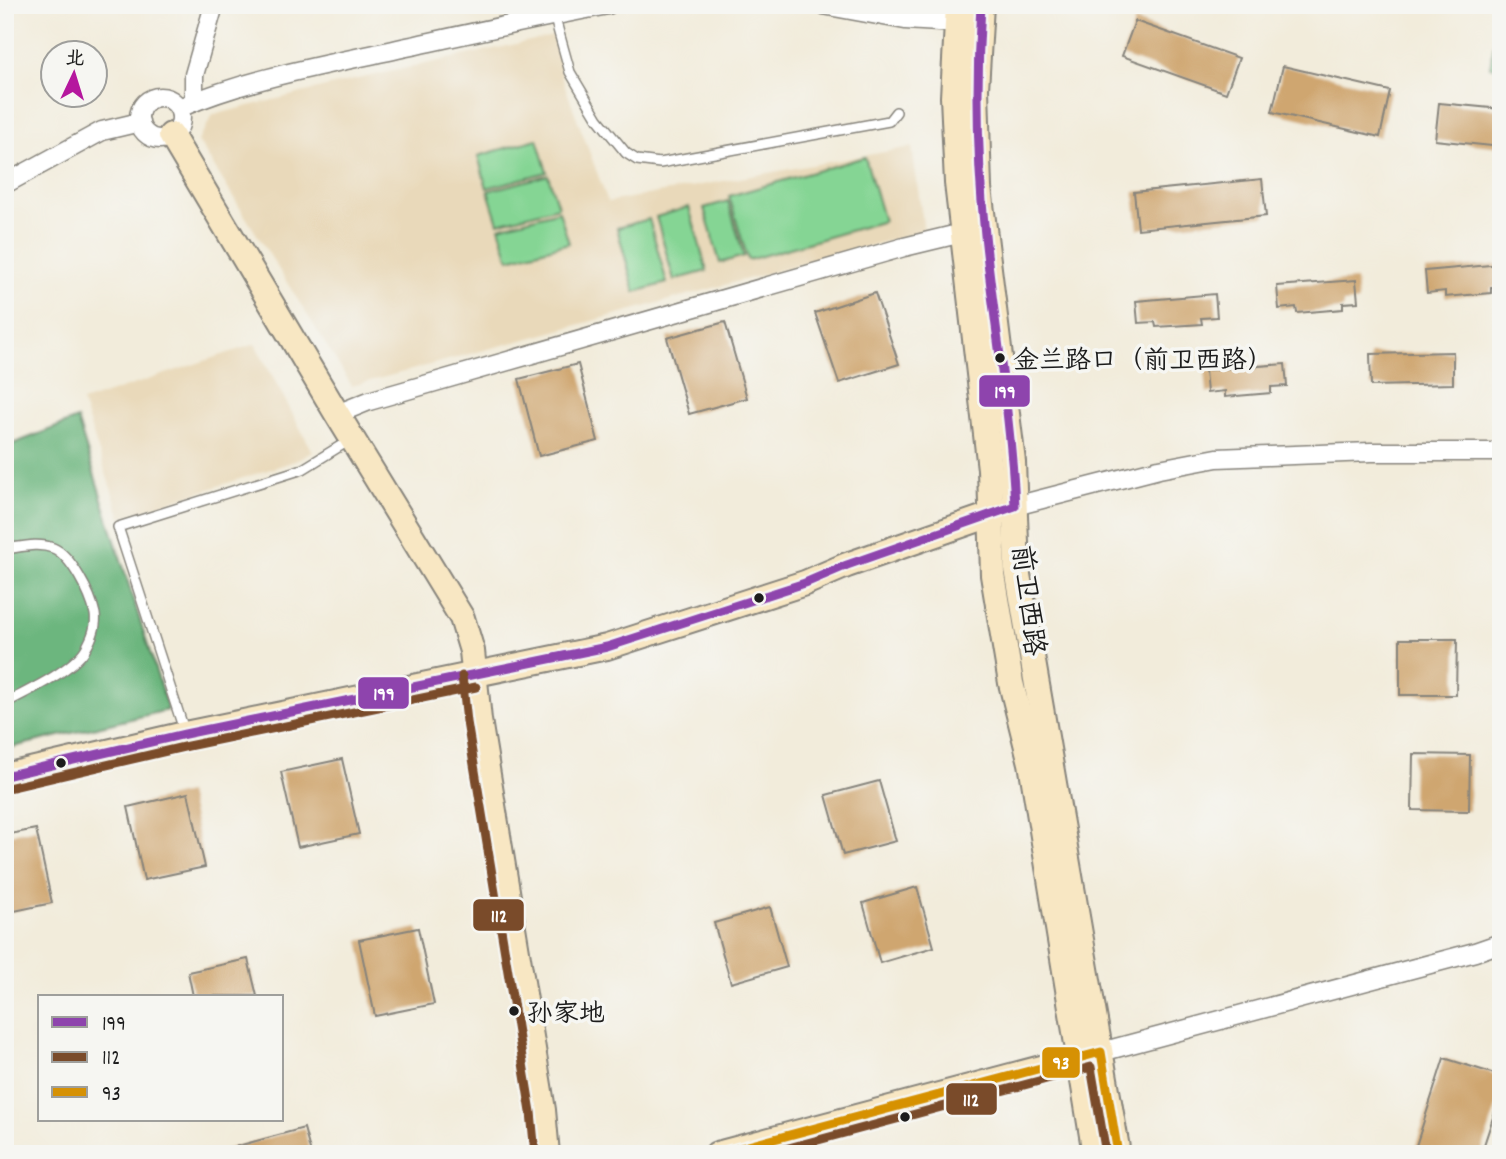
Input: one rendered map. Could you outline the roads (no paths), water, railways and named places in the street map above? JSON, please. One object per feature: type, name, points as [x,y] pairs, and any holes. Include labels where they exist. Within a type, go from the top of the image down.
[{"type":"street","points":[[214,5],[187,105],[181,114],[179,126],[171,135],[161,138],[149,135],[140,122],[144,105],[153,98],[165,97],[187,105],[222,90],[284,75],[608,5]]},
{"type":"street","points":[[823,5],[905,20],[957,14]]},
{"type":"street","name":"前卫西路","points":[[981,5],[976,89],[979,188],[1013,462],[1017,569],[1090,1055],[1096,1154]]},
{"type":"street","name":"前卫西路","points":[[957,14],[953,97],[962,233],[990,469],[993,575],[1011,683],[1031,763],[1090,1055],[1118,1154]]},
{"type":"street","points":[[5,184],[102,131],[140,122]]},
{"type":"street","points":[[171,135],[462,618],[470,643],[479,720],[543,1110],[547,1154]]},
{"type":"street","points":[[337,414],[396,393],[904,247],[962,233]]},
{"type":"street","points":[[5,776],[185,734],[607,647],[805,583],[847,565],[1015,506],[1160,469],[1217,458],[1371,452],[1501,452]]},
{"type":"street","points":[[718,1154],[1462,956],[1501,943]]},
{"type":"lane","points":[[554,15],[570,72],[598,119],[626,153],[638,160],[660,163],[889,121],[895,112]]},
{"type":"lane","points":[[185,734],[118,527],[303,469],[352,439]]},
{"type":"lane","points":[[5,549],[37,544],[54,548],[67,557],[86,590],[95,616],[93,634],[84,652],[52,678],[5,703]]},
{"type":"place","name":"金兰路口（前卫西路）","points":[[1000,358]]},
{"type":"place","name":"孙家地","points":[[514,1011]]}]
